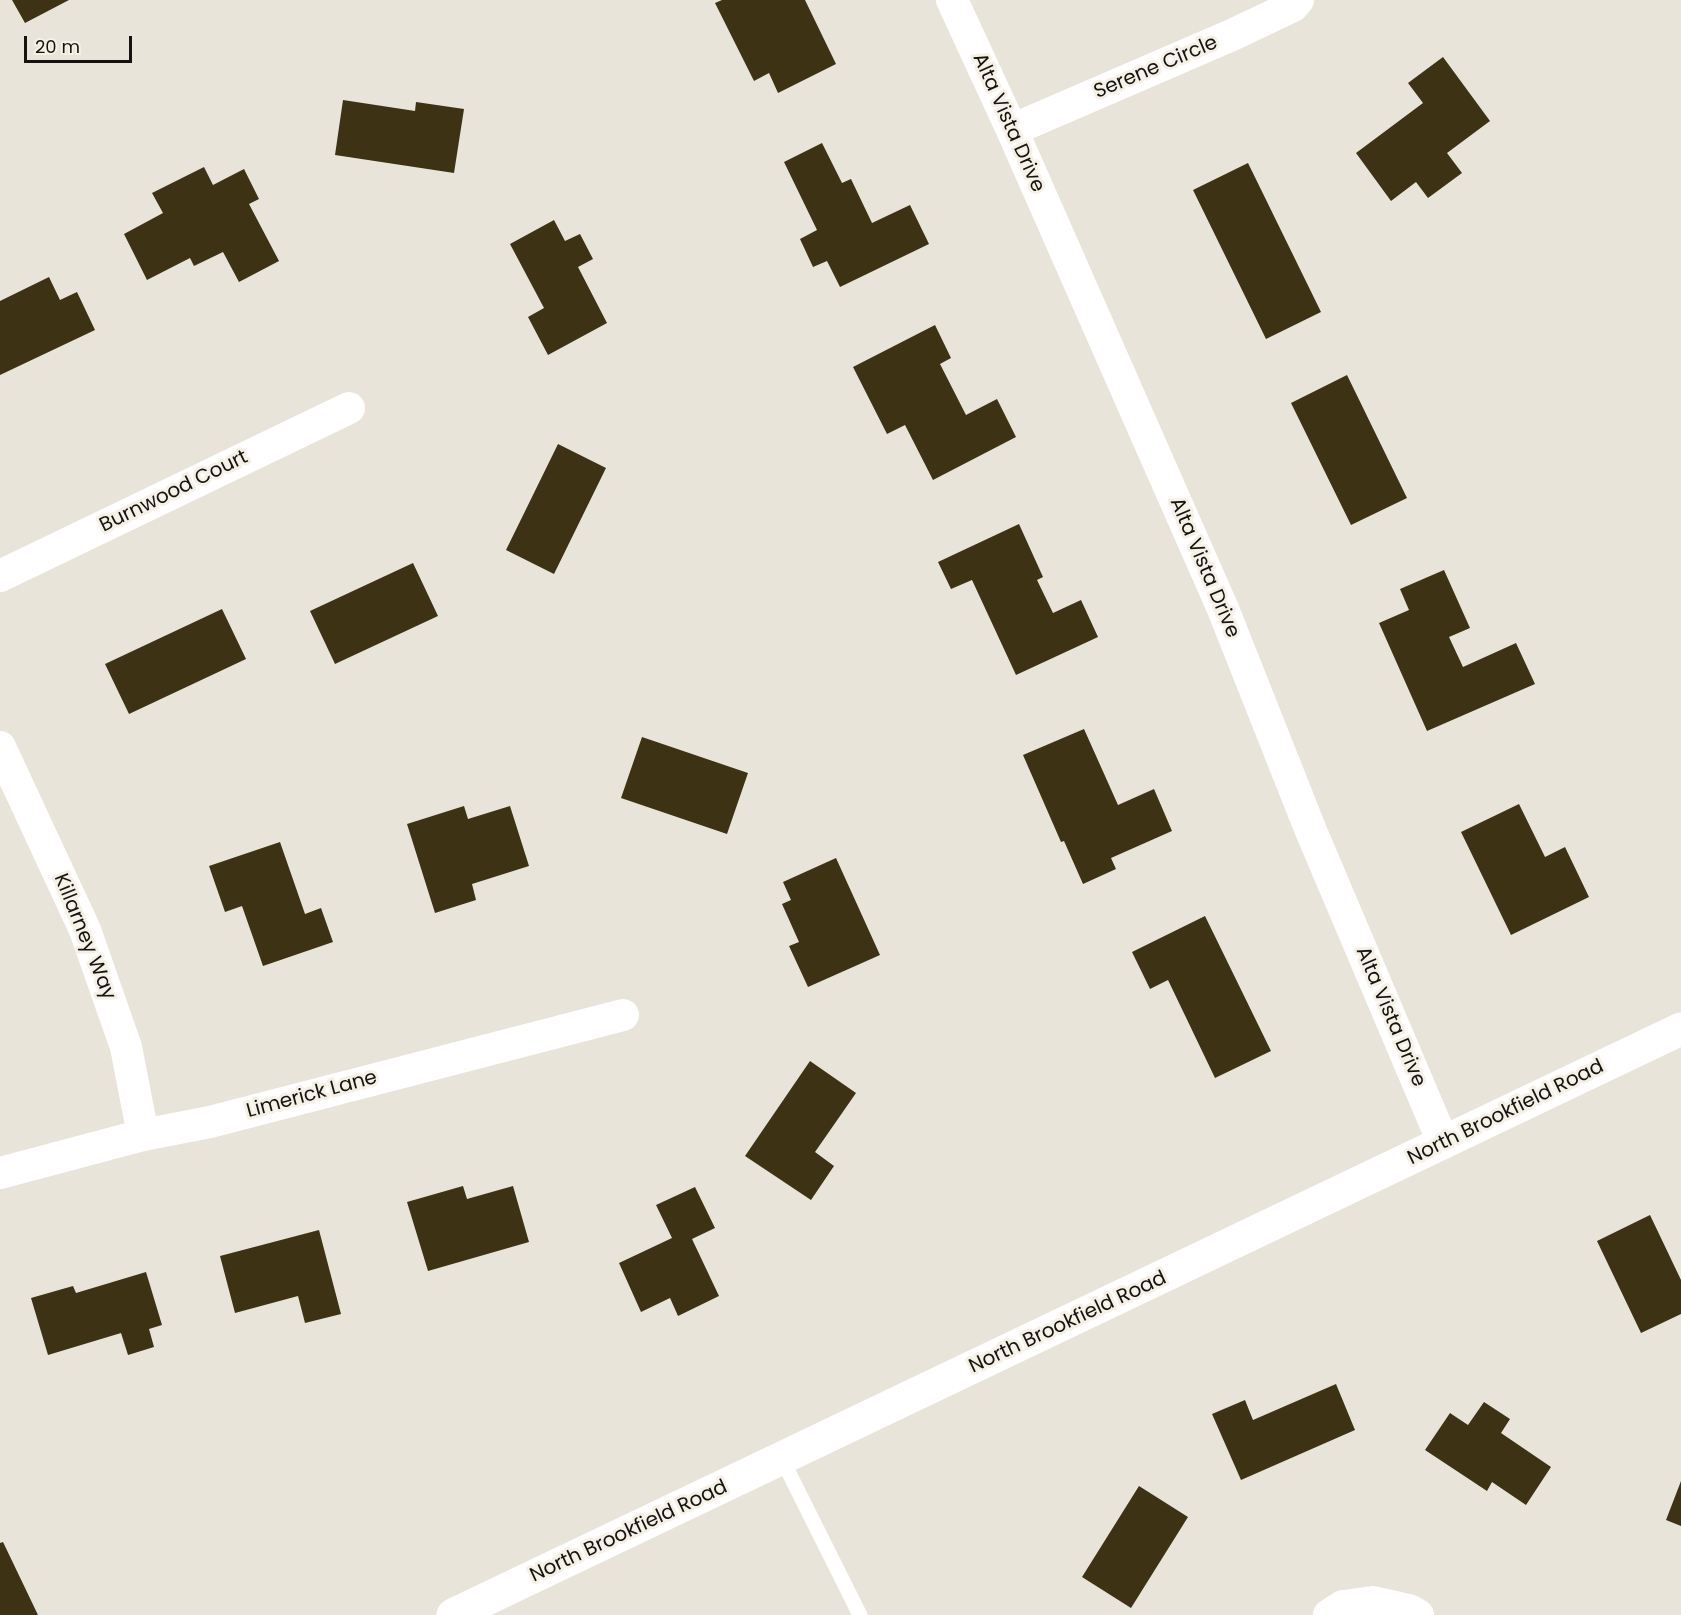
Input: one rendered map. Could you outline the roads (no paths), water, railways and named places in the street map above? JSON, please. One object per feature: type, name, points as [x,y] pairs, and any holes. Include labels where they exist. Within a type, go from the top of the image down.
[{"type":"street","name":"Alta Vista Drive","points":[[952,0],[1224,609],[1311,831],[1443,1142]]},
{"type":"street","name":"Serene Circle","points":[[1012,130],[1232,35],[1293,6],[1298,0]]},
{"type":"street","name":"Burnwood Court","points":[[0,576],[349,408]]},
{"type":"street","name":"Killarney Way","points":[[0,747],[85,930],[126,1047],[143,1135]]},
{"type":"street","name":"Limerick Lane","points":[[0,1173],[143,1135],[210,1122],[623,1015]]},
{"type":"street","name":"North Brookfield Road","points":[[453,1615],[1681,1029]]},
{"type":"street","points":[[1329,1615],[1343,1606],[1373,1602],[1409,1610],[1418,1615]]},
{"type":"lane","points":[[782,1459],[860,1615]]}]
